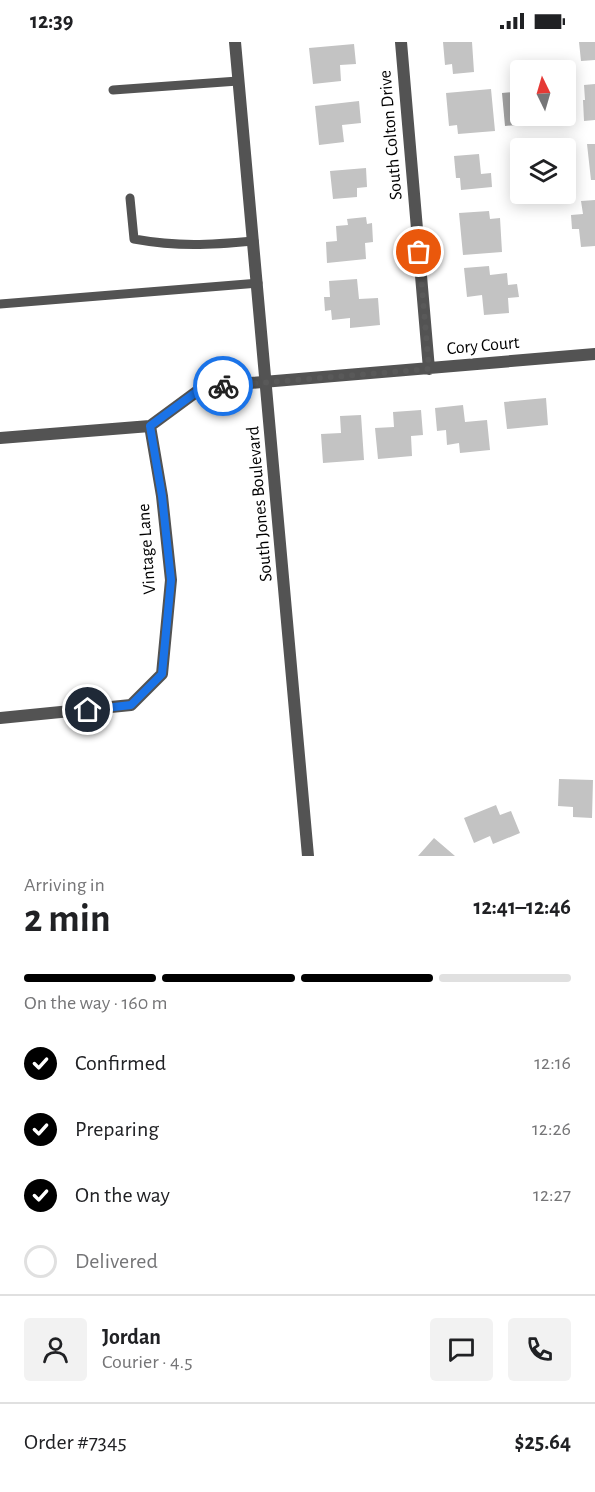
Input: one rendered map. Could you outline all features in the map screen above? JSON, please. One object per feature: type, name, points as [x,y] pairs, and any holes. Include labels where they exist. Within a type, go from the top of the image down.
[{"type":"street","name":"South Jones Boulevard","points":[[235,42],[255,241],[308,856]]},
{"type":"street","name":"South Colton Drive","points":[[401,42],[429,369]]},
{"type":"street","name":"Cory Court","points":[[267,383],[595,354]]},
{"type":"street","points":[[0,438],[150,426],[203,387],[267,383]]},
{"type":"street","name":"Vintage Lane","points":[[0,718],[131,705],[162,674],[171,580],[162,496],[150,426]]},
{"type":"lane","points":[[113,90],[238,81]]},
{"type":"lane","points":[[130,198],[134,240],[163,245],[198,246],[255,241]]},
{"type":"lane","points":[[0,304],[258,283]]},
{"type":"shaded area","points":[[510,92],[510,126],[505,126],[502,93]]},
{"type":"building","points":[[443,42],[472,42],[474,72],[453,74],[452,64],[445,65]]},
{"type":"building","points":[[579,42],[595,42],[595,60],[581,61]]},
{"type":"building","points":[[354,44],[356,64],[340,65],[341,81],[313,84],[309,48]]},
{"type":"building","points":[[595,84],[595,120],[584,121],[584,85]]},
{"type":"building","points":[[491,89],[495,131],[458,134],[457,125],[449,126],[446,93]]},
{"type":"building","points":[[359,101],[361,123],[342,125],[344,142],[319,145],[315,106]]},
{"type":"building","points":[[587,144],[595,144],[595,180],[591,180]]},
{"type":"building","points":[[479,154],[481,174],[491,173],[492,187],[461,190],[460,178],[456,178],[454,156]]},
{"type":"building","points":[[366,168],[367,187],[357,188],[357,197],[333,199],[330,171]]},
{"type":"building","points":[[595,200],[595,246],[581,247],[579,229],[572,229],[571,215],[583,214],[581,201]]},
{"type":"building","points":[[489,211],[490,219],[500,218],[502,252],[463,255],[459,213]]},
{"type":"building","points":[[366,217],[367,224],[372,223],[373,242],[365,243],[366,259],[327,263],[326,242],[337,241],[336,226],[348,225],[347,219]]},
{"type":"building","points":[[489,266],[490,275],[507,273],[508,285],[517,284],[519,297],[508,298],[509,313],[484,315],[482,295],[467,297],[464,268]]},
{"type":"building","points":[[357,279],[359,299],[378,298],[380,325],[350,328],[350,318],[332,320],[331,310],[325,311],[324,297],[330,297],[329,281]]},
{"type":"building","points":[[546,398],[548,425],[507,429],[504,402]]},
{"type":"building","points":[[463,405],[465,422],[487,420],[490,450],[460,453],[459,443],[447,445],[446,430],[437,431],[435,408]]},
{"type":"building","points":[[421,410],[423,435],[411,436],[412,456],[378,459],[375,428],[394,427],[393,412]]},
{"type":"building","points":[[361,415],[364,460],[323,463],[321,434],[341,433],[340,416]]},
{"type":"building","points":[[559,779],[593,780],[592,818],[573,817],[573,807],[558,806]]},
{"type":"building","points":[[496,805],[500,815],[511,811],[520,833],[493,844],[490,836],[474,843],[464,818]]},
{"type":"building","points":[[434,838],[455,856],[418,856]]},
{"type":"way so far","points":[[223,386],[429,369],[419,252]]},
{"type":"route","points":[[88,710],[131,705],[162,674],[171,580],[162,496],[150,426],[203,387],[223,386]]}]
